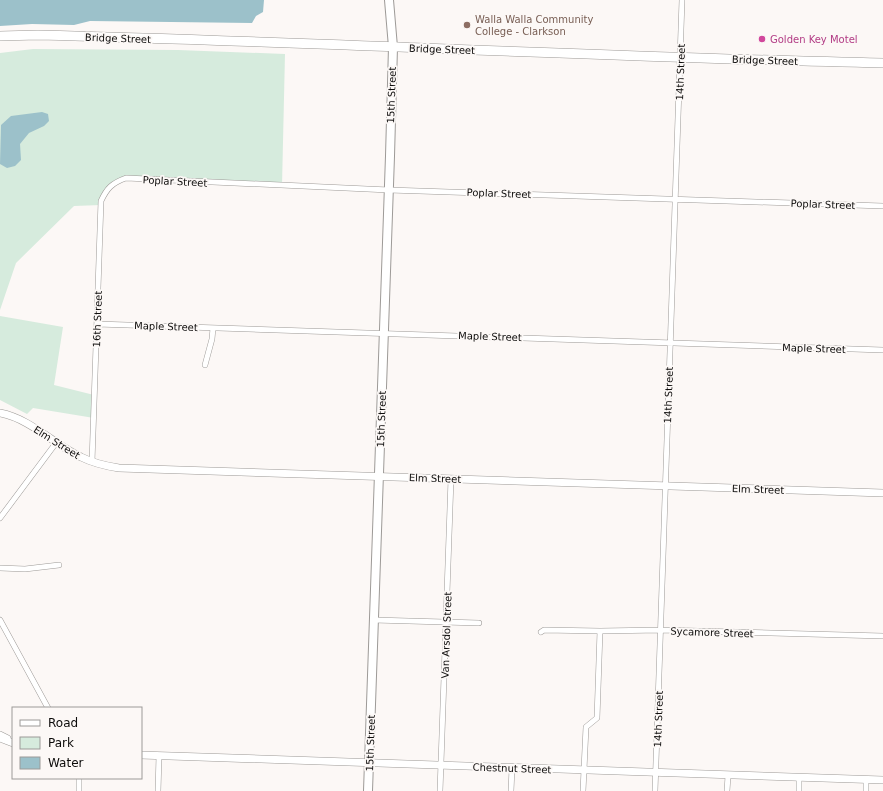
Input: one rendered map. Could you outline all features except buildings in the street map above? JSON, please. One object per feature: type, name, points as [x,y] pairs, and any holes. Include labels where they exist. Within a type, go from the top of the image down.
[{"type":"highway","name":"Bridge Street","points":[[0,36],[100,37],[734,60],[883,63]]},
{"type":"main road","name":"15th Street","points":[[368,791],[389,190],[392,47],[389,0]]},
{"type":"main road","name":"Elm Street","points":[[0,413],[13,416],[25,422],[80,457],[103,466],[119,468],[883,494]]},
{"type":"main road","points":[[0,738],[12,743]]},
{"type":"main road","name":"Chestnut Street","points":[[142,755],[728,776],[883,780]]},
{"type":"street","name":"14th Street","points":[[656,791],[682,0]]},
{"type":"street","name":"Poplar Street","points":[[116,182],[126,178],[389,190],[883,206]]},
{"type":"street","name":"16th Street","points":[[92,462],[101,201],[105,191],[116,182]]},
{"type":"street","name":"Maple Street","points":[[97,324],[883,350]]},
{"type":"street","points":[[205,365],[212,339],[213,328]]},
{"type":"street","points":[[0,518],[56,443]]},
{"type":"street","name":"Van Arsdol Street","points":[[440,791],[450,479]]},
{"type":"street","points":[[0,568],[25,569],[59,565]]},
{"type":"street","points":[[0,620],[47,707]]},
{"type":"street","points":[[374,620],[479,622]]},
{"type":"street","name":"Sycamore Street","points":[[541,632],[544,630],[661,630],[883,636]]},
{"type":"street","points":[[583,791],[586,727],[597,718],[600,631]]},
{"type":"street","points":[[0,734],[12,740]]},
{"type":"street","points":[[158,791],[160,756]]},
{"type":"street","points":[[511,791],[512,768]]},
{"type":"street","points":[[727,791],[728,776]]},
{"type":"street","points":[[799,778],[799,791]]},
{"type":"street","points":[[79,779],[79,791]]},
{"type":"street","points":[[866,780],[866,791]]},
{"type":"green space","points":[[33,49],[178,50],[285,54],[282,186],[126,178],[105,191],[101,205],[74,206],[16,263],[0,310],[0,53]]},
{"type":"green space","points":[[0,316],[63,327],[54,385],[94,395],[94,418],[33,408],[27,414],[0,400]]},
{"type":"water","points":[[0,0],[264,0],[263,12],[256,16],[252,23],[90,21],[74,25],[32,24],[0,26]]},
{"type":"water","points":[[42,112],[48,114],[49,121],[44,126],[29,133],[20,144],[21,160],[15,166],[7,168],[0,164],[1,125],[11,116]]},
{"type":"place","name":"Walla Walla Community College - Clarkson","points":[[467,25]]},
{"type":"place","name":"Golden Key Motel","points":[[762,39]]}]
